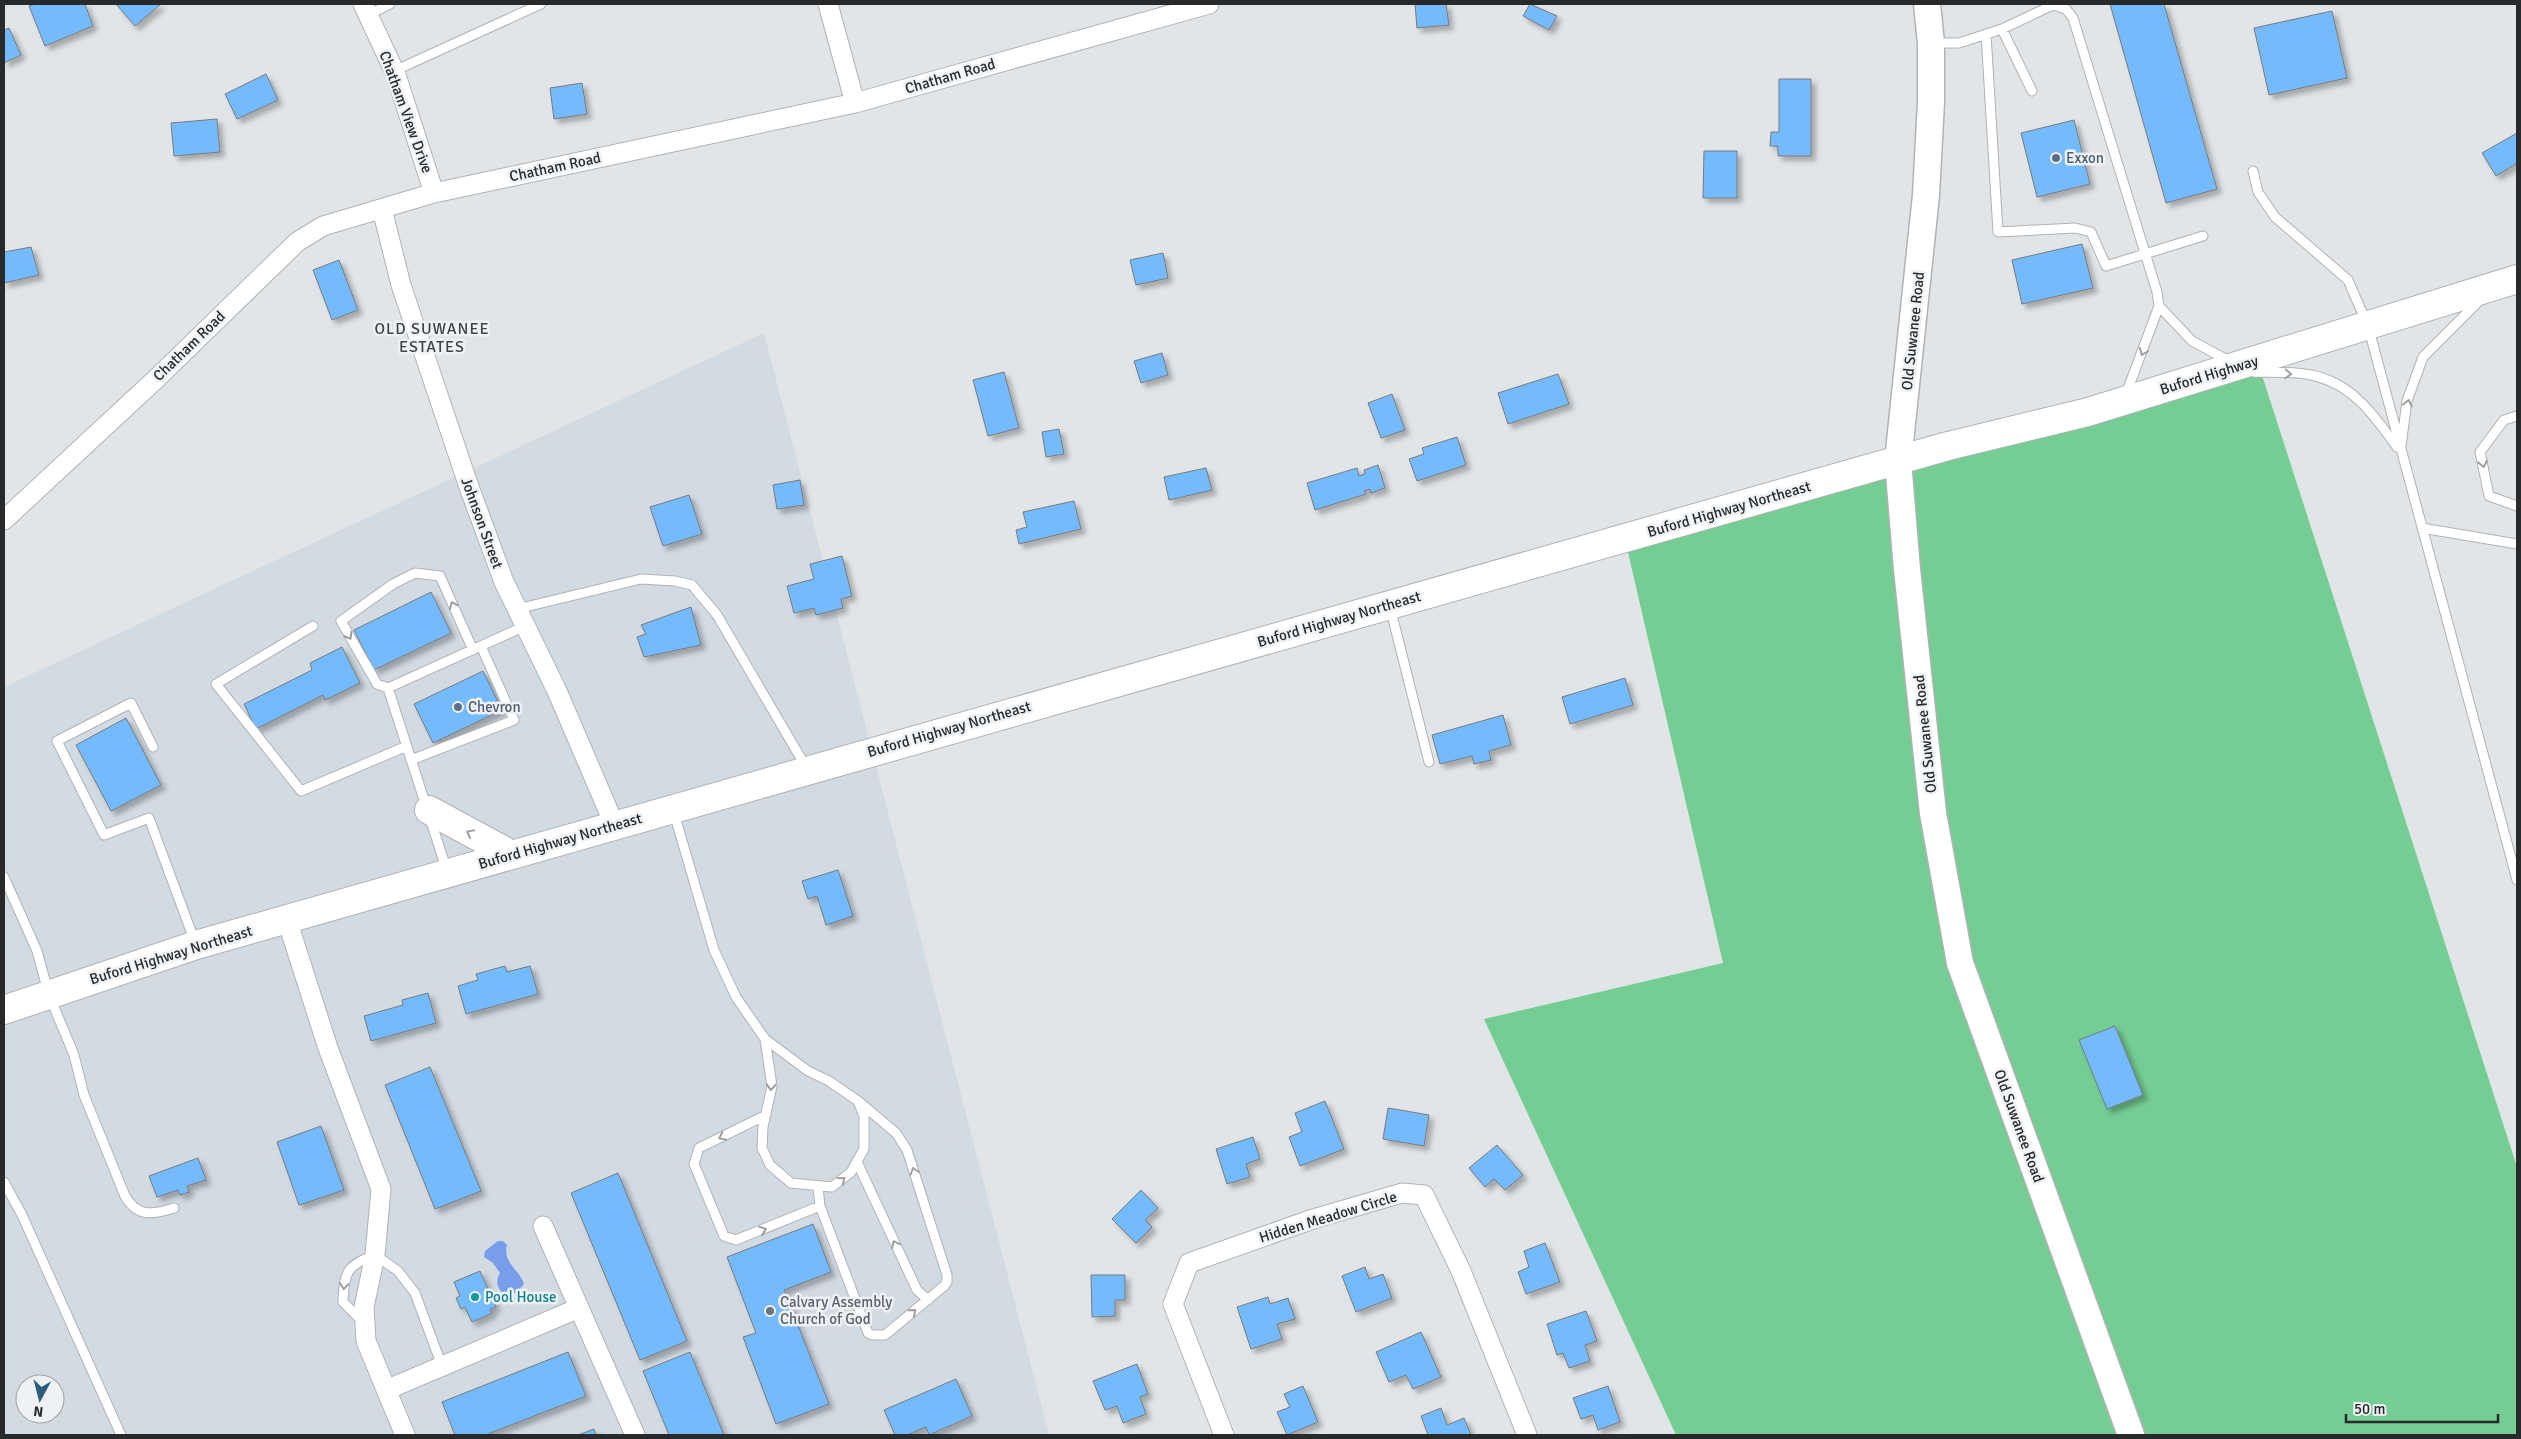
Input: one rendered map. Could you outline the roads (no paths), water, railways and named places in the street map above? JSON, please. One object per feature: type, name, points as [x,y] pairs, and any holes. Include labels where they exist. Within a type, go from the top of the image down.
[{"type":"main road","name":"Buford Highway","points":[[1898,461],[1948,446],[2088,412],[2505,283]]},
{"type":"main road","name":"Buford Highway Northeast","points":[[4,1010],[196,945],[614,824],[1898,461]]},
{"type":"main road","points":[[429,810],[512,855]]},
{"type":"street","points":[[828,4],[854,103]]},
{"type":"street","name":"Chatham Road","points":[[4,520],[156,378],[297,242],[323,226],[434,193],[854,103],[1209,4]]},
{"type":"street","name":"Old Suwanee Road","points":[[1927,4],[1931,43],[1926,195],[1898,461],[1907,569],[1933,812],[1960,963],[2131,1435]]},
{"type":"street","name":"Chatham View Drive","points":[[366,9],[394,71],[434,193]]},
{"type":"street","name":"Johnson Street","points":[[382,209],[402,285],[465,474],[504,582],[557,691],[614,824]]},
{"type":"street","points":[[286,920],[328,1048],[381,1190],[375,1255],[364,1307],[366,1341],[405,1435]]},
{"type":"street","name":"Hidden Meadow Circle","points":[[1224,1435],[1173,1304],[1188,1263],[1314,1219],[1402,1193],[1424,1195],[1460,1271],[1527,1435]]},
{"type":"street","points":[[543,1226],[635,1435]]},
{"type":"street","points":[[386,1390],[579,1308]]},
{"type":"lane","points":[[366,9],[390,4]]},
{"type":"lane","points":[[394,71],[541,4]]},
{"type":"lane","points":[[1931,43],[1959,43],[2002,29],[2053,5],[2066,9],[2074,18],[2158,292],[2159,306],[2150,336],[2123,401]]},
{"type":"lane","points":[[2002,29],[2032,90]]},
{"type":"lane","points":[[1986,34],[1998,232],[2075,228],[2091,232],[2106,266],[2203,236]]},
{"type":"lane","points":[[2253,171],[2258,192],[2275,217],[2348,280],[2368,326],[2400,451],[2517,880]]},
{"type":"lane","points":[[2400,451],[2407,401],[2423,357],[2505,283]]},
{"type":"lane","points":[[2159,306],[2192,341],[2230,368],[2310,375],[2345,387],[2374,414],[2400,451]]},
{"type":"lane","points":[[2517,416],[2504,420],[2480,452],[2489,496],[2517,506]]},
{"type":"lane","points":[[2422,528],[2517,544]]},
{"type":"lane","points":[[411,760],[514,720],[477,648],[440,576],[415,572],[393,584],[341,622],[377,684],[388,688],[477,648],[526,626]]},
{"type":"lane","points":[[517,609],[642,579],[675,581],[692,585],[717,615],[807,770]]},
{"type":"lane","points":[[1389,605],[1429,762]]},
{"type":"lane","points":[[313,626],[216,684],[301,791],[407,746]]},
{"type":"lane","points":[[388,688],[448,873]]},
{"type":"lane","points":[[153,747],[131,703],[57,740],[104,835],[148,818],[196,945]]},
{"type":"lane","points":[[672,808],[714,950],[736,997],[765,1039],[808,1071],[829,1081],[858,1101],[896,1133],[908,1150],[947,1275],[947,1282],[885,1335],[872,1336],[868,1333],[820,1206],[818,1187]]},
{"type":"lane","points":[[4,877],[37,950],[49,995],[67,1034],[84,1095],[102,1144],[132,1208],[150,1213],[174,1208]]},
{"type":"lane","points":[[765,1039],[772,1086],[762,1148],[770,1165],[791,1184],[832,1188],[851,1172],[864,1149],[864,1116],[858,1101]]},
{"type":"lane","points":[[766,1115],[699,1148],[695,1155],[694,1164],[724,1236],[736,1240],[820,1206]]},
{"type":"lane","points":[[857,1162],[917,1290],[928,1300]]},
{"type":"lane","points":[[4,1182],[22,1215],[120,1435]]},
{"type":"lane","points":[[365,1324],[343,1302],[344,1280],[355,1262],[375,1255],[398,1271],[415,1293],[442,1366]]},
{"type":"water","points":[[498,1241],[503,1241],[507,1245],[506,1251],[509,1261],[524,1284],[516,1293],[503,1294],[497,1284],[500,1273],[493,1263],[484,1257],[485,1251]]},
{"type":"place","name":"Exxon","points":[[2056,158]]},
{"type":"place","name":"Chevron","points":[[458,707]]},
{"type":"place","name":"Pool House","points":[[475,1297]]},
{"type":"place","name":"Calvary Assembly Church of God","points":[[770,1311]]},
{"type":"district","name":"OLD SUWANEE ESTATES","points":[[432,337]]}]
